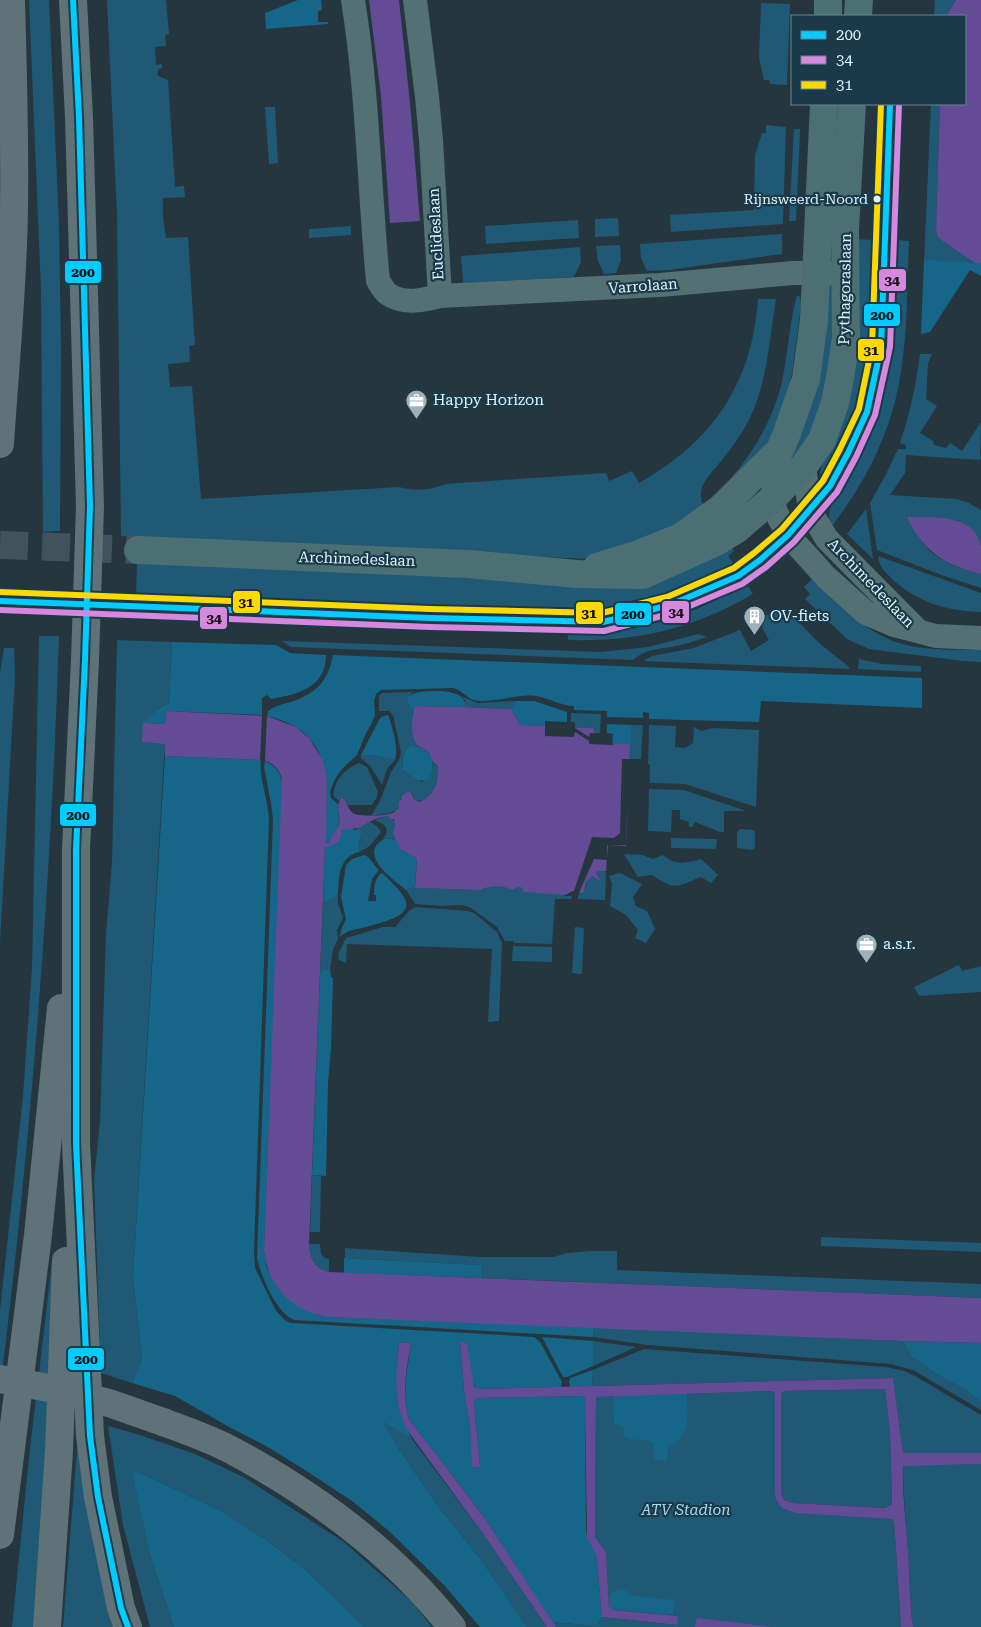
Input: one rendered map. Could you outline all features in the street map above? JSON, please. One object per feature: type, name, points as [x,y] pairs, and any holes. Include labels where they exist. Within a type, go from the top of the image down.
[{"type":"highway","points":[[0,444],[14,210],[14,104],[11,0]]},
{"type":"highway","points":[[73,0],[79,117],[90,506],[76,850],[76,1143],[90,1436],[100,1506],[122,1608],[128,1627]]},
{"type":"highway","points":[[0,1535],[38,1235],[76,850]]},
{"type":"highway","points":[[48,1627],[59,1451],[64,1287],[76,1143]]},
{"type":"highway","points":[[0,1379],[54,1389],[109,1403],[191,1432],[232,1451],[281,1479],[370,1544],[418,1589],[452,1627]]},
{"type":"main road","points":[[828,0],[828,15]]},
{"type":"main road","points":[[858,15],[859,0]]},
{"type":"main road","name":"Pythagoraslaan","points":[[780,450],[806,379],[814,320],[824,105]]},
{"type":"main road","name":"Pythagoraslaan","points":[[804,466],[822,440],[835,403],[842,372],[846,338],[845,229],[852,105]]},
{"type":"main road","name":"Archimedeslaan","points":[[577,574],[636,555],[681,537],[721,508],[780,450]]},
{"type":"main road","name":"Archimedeslaan","points":[[138,550],[468,564],[577,574],[643,575],[716,542],[737,529],[772,499],[804,466]]},
{"type":"street","name":"Euclideslaan","points":[[353,0],[358,32],[378,281],[388,294],[402,300],[422,300],[440,296],[431,140],[415,0]]},
{"type":"street","name":"Varrolaan","points":[[440,296],[660,285],[793,273],[845,273]]},
{"type":"street","points":[[772,499],[780,450]]},
{"type":"street","name":"Archimedeslaan","points":[[804,466],[810,511],[827,539],[917,630]]},
{"type":"street","name":"Archimedeslaan","points":[[772,499],[776,512],[788,535],[826,577],[866,613],[894,625],[936,636],[981,638]]},
{"type":"green space","points":[[29,0],[49,0],[59,223],[61,350],[60,531],[43,532],[41,290]]},
{"type":"green space","points":[[107,0],[166,0],[169,34],[165,35],[166,46],[155,47],[156,65],[162,64],[162,68],[159,69],[157,74],[168,80],[175,187],[184,186],[185,197],[163,198],[163,217],[166,238],[188,237],[195,345],[189,346],[190,362],[168,364],[170,387],[192,386],[201,499],[399,487],[422,490],[445,484],[606,473],[609,481],[632,471],[639,483],[665,467],[708,429],[724,407],[737,383],[747,358],[754,330],[758,299],[776,299],[766,366],[758,398],[744,429],[731,449],[707,478],[701,490],[702,504],[706,513],[591,559],[391,551],[391,548],[121,536],[117,215]]},
{"type":"green space","points":[[935,0],[956,0],[947,15],[934,15]]},
{"type":"green space","points":[[761,3],[790,4],[787,85],[770,84],[769,80],[764,80],[759,57]]},
{"type":"green space","points":[[931,105],[940,105],[937,236],[975,263],[924,261]]},
{"type":"green space","points":[[265,107],[275,107],[278,163],[269,164]]},
{"type":"green space","points":[[766,125],[786,127],[783,224],[671,232],[670,215],[754,210],[755,155],[762,133],[766,133]]},
{"type":"green space","points":[[794,129],[800,129],[796,221],[789,221]]},
{"type":"green space","points":[[618,218],[619,236],[595,237],[595,219]]},
{"type":"green space","points":[[578,220],[579,238],[486,244],[485,226]]},
{"type":"green space","points":[[351,226],[351,235],[309,238],[309,229]]},
{"type":"green space","points":[[782,234],[782,254],[669,270],[647,271],[641,258],[640,244]]},
{"type":"green space","points":[[854,239],[874,240],[868,345],[864,371],[850,421],[831,462],[821,476],[820,473]]},
{"type":"green space","points":[[897,240],[909,241],[905,339],[897,392],[892,413],[877,453],[845,509],[832,526],[829,514],[832,503],[854,466],[873,428],[887,381],[893,341]]},
{"type":"green space","points":[[620,245],[621,260],[616,273],[604,274],[598,261],[596,246]]},
{"type":"green space","points":[[580,247],[581,262],[574,277],[463,283],[461,256]]},
{"type":"green space","points":[[832,282],[836,294],[828,391],[798,462],[789,461],[814,398],[826,287]]},
{"type":"green space","points":[[797,295],[800,297],[801,306],[792,374],[782,412],[768,444],[722,489],[758,441],[771,415],[781,386]]},
{"type":"green space","points":[[920,354],[932,354],[928,363],[926,399],[937,406],[920,433],[933,441],[934,445],[946,448],[950,443],[962,451],[981,422],[981,458],[980,460],[906,455],[905,473],[890,495],[956,499],[969,503],[981,510],[981,546],[976,535],[957,520],[907,517],[924,543],[935,555],[954,566],[981,574],[981,588],[877,550],[870,503],[898,449],[906,449],[906,445],[900,443],[912,399]]},
{"type":"green space","points":[[866,509],[873,559],[847,534]]},
{"type":"green space","points":[[730,545],[734,551],[728,556],[734,564],[705,579],[646,601],[600,609],[553,611],[136,594],[137,561],[457,573],[590,587]]},
{"type":"green space","points":[[878,556],[981,593],[981,612],[956,610],[921,599],[891,578],[884,570]]},
{"type":"green space","points":[[813,578],[860,621],[886,638],[900,644],[916,647],[981,650],[981,662],[869,649],[847,639],[805,599],[810,594],[804,587]]},
{"type":"green space","points":[[746,583],[753,594],[708,616],[686,624],[641,636],[618,639],[568,640],[568,634],[616,631],[661,622],[704,605]]},
{"type":"green space","points":[[779,608],[786,609],[819,643],[850,669],[643,661],[652,656],[694,648],[740,630],[751,651],[769,640],[758,620]]},
{"type":"green space","points":[[698,634],[707,637],[647,652],[633,660],[291,647],[282,641],[601,652],[648,647]]},
{"type":"green space","points":[[39,636],[59,636],[51,825],[30,1108],[0,1390],[0,1311],[23,1096],[32,968]]},
{"type":"green space","points":[[117,640],[172,642],[169,703],[158,709],[143,742],[165,743],[133,1277],[142,1359],[132,1383],[101,1373],[94,1180],[100,1121],[106,934],[112,863]]},
{"type":"green space","points":[[4,648],[14,648],[15,676],[0,943],[0,672]]},
{"type":"green space","points":[[859,659],[882,664],[920,666],[921,672],[858,669]]},
{"type":"green space","points":[[414,692],[408,704],[414,712],[416,743],[419,746],[412,745],[403,755],[402,769],[422,782],[432,770],[434,763],[438,770],[438,780],[431,794],[422,801],[415,800],[411,792],[408,791],[399,801],[400,807],[396,810],[390,813],[371,816],[380,801],[401,752],[393,715],[389,711],[379,711],[379,696],[382,693]]},
{"type":"green space","points":[[461,696],[477,703],[516,701],[511,709],[466,707],[465,700]]},
{"type":"green space","points":[[571,713],[601,714],[600,733],[596,733],[593,728],[574,727],[575,722],[571,722]]},
{"type":"green space","points":[[631,725],[643,725],[641,759],[629,759]]},
{"type":"green space","points":[[649,725],[676,726],[675,747],[685,748],[693,743],[694,727],[701,731],[712,728],[759,730],[756,807],[685,784],[650,783],[650,765],[648,764]]},
{"type":"green space","points":[[361,755],[373,755],[395,760],[387,769],[382,785],[371,767],[361,758]]},
{"type":"green space","points":[[359,763],[367,767],[378,792],[372,805],[348,805],[343,797],[339,801],[334,797],[335,786],[341,776],[349,768]]},
{"type":"green space","points":[[649,789],[684,790],[746,811],[724,811],[724,832],[695,822],[692,827],[689,827],[689,822],[680,819],[680,810],[672,810],[671,832],[648,831]]},
{"type":"green space","points":[[387,816],[393,819],[396,840],[383,839],[387,829],[383,824],[374,820]]},
{"type":"green space","points":[[370,822],[377,826],[381,832],[370,846],[359,852],[358,846],[362,832],[359,828]]},
{"type":"green space","points":[[740,829],[753,830],[755,832],[755,848],[752,850],[737,848],[737,832]]},
{"type":"green space","points":[[671,838],[717,839],[716,849],[671,848]]},
{"type":"green space","points":[[624,854],[642,855],[653,859],[663,855],[672,861],[681,863],[701,859],[718,875],[711,883],[701,877],[681,885],[671,885],[652,875],[638,877]]},
{"type":"green space","points":[[603,870],[606,872],[605,900],[577,899],[585,888],[587,880],[592,876],[601,880],[596,873]]},
{"type":"green space","points":[[620,873],[642,884],[633,897],[636,906],[647,911],[655,929],[646,943],[635,938],[638,930],[626,915],[610,906],[612,884],[609,876]]},
{"type":"green space","points":[[413,886],[416,888],[481,890],[497,886],[512,890],[519,887],[525,892],[572,896],[571,899],[555,899],[552,944],[514,943],[513,941],[505,941],[497,927],[471,908],[462,905],[415,904],[406,890]]},
{"type":"green space","points":[[338,894],[338,903],[343,918],[337,930],[338,939],[333,949],[330,970],[320,974],[323,903]]},
{"type":"green space","points":[[416,907],[474,913],[497,932],[502,943],[499,1021],[488,1022],[492,949],[347,944],[346,963],[339,960],[338,954],[346,938],[383,927],[395,927],[410,910]]},
{"type":"green space","points":[[575,927],[584,928],[582,974],[572,973]]},
{"type":"green space","points":[[513,946],[552,947],[552,962],[512,961]]},
{"type":"green space","points":[[959,965],[962,971],[981,966],[981,992],[919,996],[914,987]]},
{"type":"green space","points":[[312,1175],[321,1176],[320,1232],[310,1232]]},
{"type":"green space","points":[[821,1237],[981,1243],[981,1252],[821,1246]]},
{"type":"green space","points":[[309,1244],[320,1244],[321,1254],[329,1259],[329,1272],[316,1265],[310,1254]]},
{"type":"green space","points":[[345,1248],[480,1257],[554,1257],[566,1253],[617,1251],[617,1270],[981,1284],[981,1298],[481,1278],[482,1265],[345,1258]]},
{"type":"green space","points":[[55,1252],[57,1260],[39,1627],[12,1627],[29,1458],[53,1253]]},
{"type":"green space","points":[[594,1327],[902,1341],[912,1357],[936,1374],[966,1390],[981,1402],[981,1410],[913,1370],[891,1364],[647,1345],[593,1337]]},
{"type":"green space","points":[[593,1341],[636,1347],[593,1366]]},
{"type":"green space","points":[[644,1349],[886,1367],[904,1371],[981,1415],[981,1453],[903,1453],[893,1379],[890,1378],[592,1386],[593,1370]]},
{"type":"green space","points":[[885,1389],[890,1432],[892,1501],[889,1507],[793,1503],[784,1500],[781,1493],[781,1394],[784,1391]]},
{"type":"green space","name":"ATV Stadion","points":[[773,1391],[775,1394],[775,1495],[778,1503],[892,1519],[894,1521],[901,1627],[556,1627],[552,1622],[597,1626],[602,1617],[676,1625],[678,1616],[614,1610],[609,1607],[606,1552],[595,1537],[596,1397]]},
{"type":"green space","points":[[382,1421],[412,1439],[484,1535],[547,1627],[527,1627],[482,1561],[437,1505]]},
{"type":"green space","points":[[108,1426],[195,1454],[245,1478],[344,1542],[412,1602],[432,1627],[364,1627],[307,1571],[262,1537],[219,1510],[147,1476],[133,1472],[150,1555],[174,1627],[150,1627],[123,1525]]},
{"type":"green space","points":[[78,1437],[116,1627],[63,1627]]},
{"type":"green space","points":[[981,1464],[981,1627],[913,1627],[903,1465]]},
{"type":"shaded area","points":[[298,0],[321,0],[322,10],[318,11],[318,22],[328,22],[328,24],[266,29],[265,13]]},
{"type":"shaded area","points":[[369,0],[399,0],[420,221],[390,223],[381,96]]},
{"type":"shaded area","points":[[956,0],[981,0],[981,263],[975,263],[937,236],[940,105],[966,105],[966,15],[947,15]]},
{"type":"shaded area","points":[[924,260],[981,263],[981,276],[970,270],[930,332],[921,334]]},
{"type":"shaded area","points":[[907,517],[951,519],[970,527],[977,535],[981,546],[981,574],[956,566],[936,555],[920,539]]},
{"type":"shaded area","points":[[172,642],[276,645],[290,653],[326,655],[325,666],[316,682],[309,688],[291,695],[271,699],[267,695],[262,698],[262,715],[166,711],[165,724],[143,723],[158,709],[169,703]]},
{"type":"shaded area","points":[[333,655],[922,678],[922,708],[761,701],[759,722],[649,719],[649,713],[643,712],[643,718],[607,717],[607,711],[574,710],[574,706],[528,695],[481,701],[473,700],[453,688],[381,690],[376,694],[374,701],[375,715],[357,755],[342,769],[330,791],[331,798],[338,804],[339,824],[330,842],[325,843],[326,782],[323,764],[317,748],[306,735],[290,724],[267,716],[268,711],[273,708],[301,698],[319,686],[329,669]]},
{"type":"shaded area","points":[[444,691],[462,697],[466,707],[415,706],[414,712],[409,704],[408,699],[416,693]]},
{"type":"shaded area","points":[[516,701],[534,701],[567,712],[567,722],[545,721],[545,726],[520,725],[511,709]]},
{"type":"shaded area","points":[[415,706],[511,709],[520,725],[593,728],[602,744],[630,744],[626,846],[608,845],[606,871],[598,871],[596,873],[601,880],[592,876],[586,882],[584,892],[573,891],[565,895],[524,892],[519,887],[512,890],[497,886],[481,890],[415,888],[417,859],[400,849],[393,834],[394,819],[387,816],[375,819],[359,828],[342,830],[339,842],[325,848],[309,1244],[310,1254],[316,1265],[329,1272],[981,1298],[981,1343],[326,1317],[307,1311],[290,1301],[283,1294],[277,1287],[267,1267],[264,1250],[282,778],[275,766],[263,760],[165,756],[165,744],[142,742],[143,723],[165,724],[166,711],[267,716],[296,727],[310,739],[323,761],[327,779],[326,843],[330,842],[338,827],[338,804],[342,797],[353,813],[379,815],[393,813],[398,809],[399,801],[408,791],[411,792],[414,799],[420,802],[433,791],[438,776],[437,765],[426,750],[418,746],[413,737],[412,721]]},
{"type":"shaded area","points":[[388,715],[396,744],[395,760],[373,755],[361,755],[381,717]]},
{"type":"shaded area","points":[[607,724],[631,725],[631,744],[612,744],[613,734],[607,733]]},
{"type":"shaded area","points":[[412,745],[429,753],[432,758],[433,768],[427,780],[418,781],[402,769],[406,749]]},
{"type":"shaded area","points":[[165,756],[261,760],[261,774],[269,819],[254,1251],[255,1268],[276,1311],[286,1321],[291,1323],[534,1337],[540,1342],[562,1382],[561,1387],[475,1388],[460,1343],[473,1467],[480,1467],[474,1403],[476,1398],[583,1396],[585,1398],[586,1529],[587,1537],[596,1553],[602,1617],[597,1626],[552,1622],[484,1517],[409,1419],[405,1391],[411,1343],[399,1342],[397,1379],[402,1416],[412,1439],[383,1422],[400,1451],[437,1505],[482,1561],[527,1627],[480,1627],[444,1585],[389,1531],[352,1501],[266,1446],[175,1396],[132,1383],[142,1359],[133,1277]]},
{"type":"shaded area","points":[[265,761],[277,770],[283,785],[264,1250],[267,1268],[278,1289],[317,1315],[326,1317],[594,1327],[593,1337],[295,1320],[288,1317],[276,1303],[262,1275],[257,1258],[273,820],[264,767]]},
{"type":"shaded area","points":[[350,828],[355,830],[359,828],[362,832],[358,846],[359,852],[347,858],[341,868],[338,894],[323,903],[325,848],[340,835],[342,830]]},
{"type":"shaded area","points":[[386,838],[396,840],[400,849],[417,859],[415,886],[406,890],[386,873],[375,858],[374,851],[377,844]]},
{"type":"shaded area","points":[[364,855],[379,870],[372,879],[368,901],[376,901],[376,895],[374,895],[376,880],[382,873],[403,895],[406,909],[393,919],[349,931],[340,937],[346,919],[341,897],[346,865],[352,859]]},
{"type":"shaded area","points":[[323,970],[330,970],[331,977],[333,978],[326,1176],[312,1175],[320,974]]},
{"type":"shaded area","points":[[344,1258],[482,1265],[481,1278],[344,1273]]},
{"type":"shaded area","points":[[542,1337],[593,1341],[593,1366],[563,1377]]},
{"type":"shaded area","points":[[902,1341],[981,1343],[981,1402],[966,1390],[936,1374],[912,1357]]},
{"type":"shaded area","points":[[399,1342],[411,1343],[405,1391],[409,1419],[484,1517],[556,1627],[547,1627],[484,1535],[407,1430],[399,1409],[397,1387]]},
{"type":"shaded area","points":[[460,1343],[467,1344],[474,1387],[479,1389],[893,1378],[903,1453],[981,1453],[981,1464],[903,1466],[913,1627],[901,1627],[894,1521],[892,1519],[797,1513],[780,1506],[778,1503],[775,1495],[775,1394],[773,1391],[596,1397],[595,1537],[606,1552],[609,1607],[614,1610],[678,1616],[677,1625],[602,1617],[596,1554],[587,1538],[585,1398],[583,1396],[476,1398],[474,1403],[480,1467],[472,1467],[470,1427],[464,1390]],"holes":[[[885,1389],[890,1432],[891,1505],[885,1508],[793,1503],[784,1500],[781,1493],[781,1394],[784,1391]]]},
{"type":"shaded area","points":[[593,1370],[592,1386],[570,1387],[570,1378]]},
{"type":"shaded area","points":[[687,1393],[687,1424],[682,1436],[668,1447],[667,1461],[653,1459],[654,1445],[651,1442],[624,1437],[623,1427],[614,1423],[613,1395]]},
{"type":"shaded area","points":[[132,1471],[147,1476],[219,1510],[262,1537],[307,1571],[364,1627],[174,1627],[150,1555]]},
{"type":"shaded area","points":[[622,1589],[633,1596],[675,1600],[673,1615],[611,1609],[609,1607],[609,1596],[613,1592]]},
{"type":"shaded area","points":[[697,1618],[772,1627],[695,1627]]},
{"type":"pier","points":[[262,715],[267,715],[265,761],[260,761]]},
{"type":"pier","points":[[545,723],[575,724],[575,728],[589,737],[590,733],[599,733],[604,742],[612,742],[613,745],[589,744],[589,741],[575,732],[574,737],[545,736]]},
{"type":"pier","points":[[622,759],[631,759],[630,813],[627,813],[626,845],[607,845],[607,860],[594,859],[578,895],[573,894],[592,837],[614,838],[620,833]]},
{"type":"tunnel","points":[[0,545],[138,550]]},
{"type":"transit line","name":"200","points":[[73,0],[79,117],[90,506],[76,850],[76,1143],[90,1436],[98,1497],[121,1608],[128,1627]]},
{"type":"transit line","name":"31","points":[[0,592],[430,609],[602,613],[667,597],[734,568],[782,529],[823,481],[859,409],[872,346],[881,105]]},
{"type":"transit line","name":"200","points":[[0,601],[430,618],[603,622],[670,605],[738,576],[760,560],[788,535],[830,486],[867,412],[881,347],[890,105]]},
{"type":"transit line","name":"34","points":[[0,610],[430,627],[604,631],[673,613],[742,584],[766,567],[794,542],[837,492],[856,457],[875,415],[890,347],[899,105]]},
{"type":"place","name":"Rijnsweerd-Noord","points":[[877,199]]},
{"type":"place","name":"Happy Horizon","points":[[417,419]]},
{"type":"place","name":"OV-fiets","points":[[754,635]]},
{"type":"place","name":"a.s.r.","points":[[867,963]]}]
